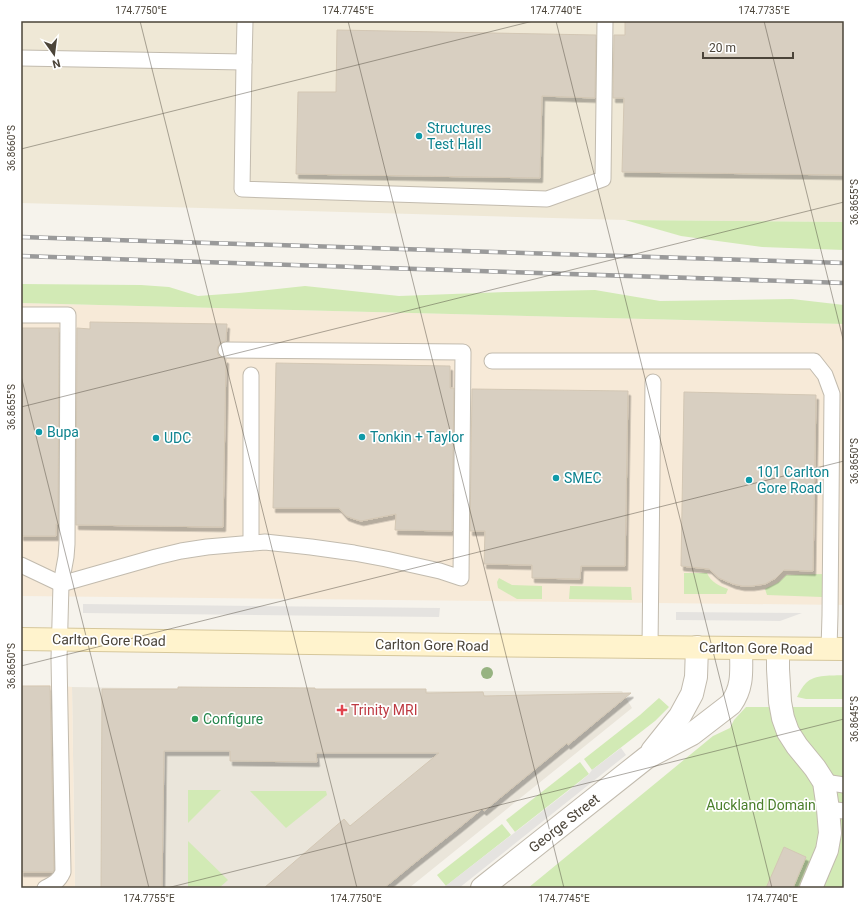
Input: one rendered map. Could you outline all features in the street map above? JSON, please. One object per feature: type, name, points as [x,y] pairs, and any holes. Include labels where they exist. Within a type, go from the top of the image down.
[{"type":"main road","name":"Carlton Gore Road","points":[[21,639],[469,646],[837,649]]},
{"type":"street","name":"George Street","points":[[646,758],[680,716],[692,694],[696,678],[697,647]]},
{"type":"street","name":"George Street","points":[[482,888],[646,758],[692,734],[731,704],[736,698],[741,685],[741,648]]},
{"type":"street","points":[[778,649],[780,702],[783,718],[788,732],[797,746],[815,768],[834,783],[836,810],[827,850],[810,888]]},
{"type":"lane","points":[[245,21],[242,189],[547,199],[603,179],[605,21]]},
{"type":"lane","points":[[21,58],[244,62]]},
{"type":"lane","points":[[21,314],[68,315],[67,544],[61,584],[59,659],[63,872],[55,884],[45,888]]},
{"type":"lane","points":[[21,565],[61,584],[156,556],[207,547],[265,542],[354,553],[416,565],[461,578],[463,352],[226,350]]},
{"type":"lane","points":[[492,361],[814,361],[825,375],[832,394],[830,616],[837,649]]},
{"type":"lane","points":[[251,375],[251,543]]},
{"type":"lane","points":[[650,647],[653,382]]},
{"type":"shaded area","points":[[21,21],[844,21],[844,222],[625,220],[21,203]]},
{"type":"shaded area","points":[[21,303],[844,324],[844,605],[21,596]]},
{"type":"shaded area","points":[[83,604],[440,608],[439,617],[83,613]]},
{"type":"shaded area","points":[[676,612],[802,613],[780,621],[676,620]]},
{"type":"shaded area","points":[[54,685],[72,687],[75,888],[21,888],[21,686]]},
{"type":"shaded area","points":[[72,687],[315,691],[622,691],[632,708],[409,888],[75,888]]},
{"type":"shaded area","points":[[621,748],[626,755],[459,888],[443,888],[576,785],[592,770]]},
{"type":"green space","points":[[625,220],[844,222],[844,250],[762,247],[681,236]]},
{"type":"green space","points":[[21,284],[141,285],[169,287],[198,296],[305,286],[399,296],[595,290],[660,301],[792,299],[844,305],[844,324],[21,303]]},
{"type":"green space","points":[[684,573],[707,573],[716,583],[728,589],[726,594],[684,594]]},
{"type":"green space","points":[[823,574],[822,597],[767,595],[765,589],[779,582],[786,575]]},
{"type":"green space","points":[[499,578],[512,585],[542,586],[542,599],[517,599],[498,588],[497,582]]},
{"type":"green space","points":[[570,586],[631,587],[632,600],[569,599]]},
{"type":"green space","points":[[844,675],[844,699],[806,699],[797,697],[803,686],[814,678]]},
{"type":"green space","points":[[659,698],[669,707],[655,721],[592,770],[584,759]]},
{"type":"green space","name":"Auckland Domain","points":[[746,707],[844,707],[844,888],[528,888],[713,736],[730,728],[734,720]]},
{"type":"green space","points":[[580,762],[589,774],[515,832],[506,820]]},
{"type":"green space","points":[[188,790],[221,790],[188,823]]},
{"type":"green space","points":[[250,791],[326,791],[327,795],[286,828]]},
{"type":"green space","points":[[502,824],[511,835],[446,886],[437,875]]},
{"type":"green space","points":[[188,841],[228,880],[219,888],[188,888]]},
{"type":"building","points":[[625,21],[844,21],[844,175],[622,172],[624,98],[613,98],[614,35],[625,35]]},
{"type":"building","name":"Structures Test Hall","points":[[337,30],[596,35],[595,98],[542,96],[540,178],[296,174],[298,92],[336,92]]},
{"type":"building","name":"UDC","points":[[90,322],[227,324],[226,341],[221,342],[217,350],[218,355],[226,359],[223,527],[76,525],[77,328],[90,329]]},
{"type":"building","name":"Bupa","points":[[21,328],[59,328],[58,524],[56,524],[56,536],[21,536]]},
{"type":"building","name":"Tonkin + Taylor","points":[[276,363],[450,366],[450,388],[454,388],[452,531],[395,530],[396,514],[361,521],[346,516],[339,508],[273,508]]},
{"type":"building","name":"SMEC","points":[[472,389],[628,391],[625,566],[581,566],[580,579],[532,578],[532,565],[484,564],[485,531],[470,531]]},
{"type":"building","name":"101 Carlton Gore Road","points":[[684,392],[816,395],[813,571],[784,570],[776,578],[765,584],[742,586],[719,578],[709,569],[681,566]]},
{"type":"building","points":[[21,686],[50,686],[53,872],[21,872]]},
{"type":"building","points":[[178,687],[426,689],[426,693],[483,692],[484,696],[631,693],[568,745],[567,743],[484,811],[482,809],[384,888],[264,888],[344,819],[350,826],[439,753],[316,753],[317,762],[230,761],[230,751],[164,751],[162,888],[101,888],[102,689],[178,689]]},
{"type":"building","points":[[784,847],[806,857],[793,888],[766,888]]},
{"type":"railway","points":[[21,237],[844,263]]},
{"type":"railway","points":[[21,256],[844,283]]},
{"type":"place","name":"Structures Test Hall","points":[[419,136]]},
{"type":"place","name":"Bupa","points":[[39,432]]},
{"type":"place","name":"Tonkin + Taylor","points":[[362,437]]},
{"type":"place","name":"UDC","points":[[156,438]]},
{"type":"place","name":"SMEC","points":[[556,478]]},
{"type":"place","name":"101 Carlton Gore Road","points":[[749,480]]},
{"type":"place","name":"Trinity MRI","points":[[342,710]]},
{"type":"place","name":"Configure","points":[[195,719]]}]
